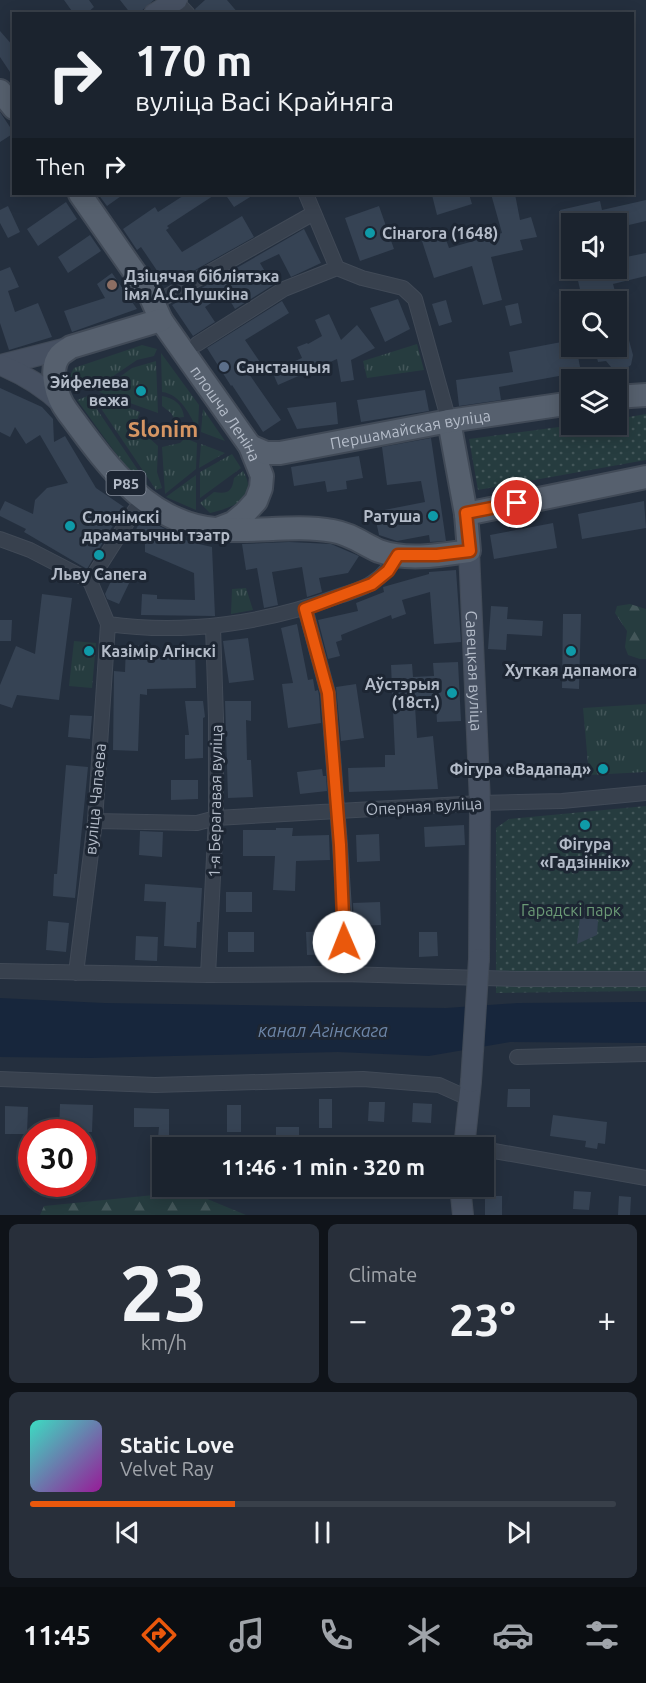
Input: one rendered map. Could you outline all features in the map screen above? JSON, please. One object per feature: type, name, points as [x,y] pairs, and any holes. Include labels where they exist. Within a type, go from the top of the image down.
[{"type":"main road","points":[[157,12],[176,0]]},
{"type":"main road","name":"плошча Леніна","points":[[81,195],[250,446],[262,476],[261,488],[256,501],[233,523],[215,529]]},
{"type":"main road","points":[[0,364],[71,347],[158,312]]},
{"type":"main road","name":"Р85","points":[[71,347],[59,356],[55,365],[55,382],[62,404],[119,478],[145,501],[171,516],[215,529],[291,528],[334,531],[351,536],[380,551],[398,555],[437,555],[470,551]]},
{"type":"main road","points":[[0,364],[26,375],[62,404]]},
{"type":"main road","points":[[627,396],[646,395]]},
{"type":"main road","name":"Першамайская вуліца","points":[[250,446],[266,453],[280,453],[449,421],[561,406]]},
{"type":"main road","name":"Савецкая вуліца","points":[[449,421],[466,513],[470,551],[480,803],[479,959],[471,1090],[471,1137]]},
{"type":"main road","points":[[466,513],[646,477]]},
{"type":"main road","points":[[461,1197],[463,1215]]},
{"type":"street","points":[[176,0],[186,12]]},
{"type":"street","points":[[197,344],[284,289],[334,261],[306,195]]},
{"type":"street","points":[[158,312],[314,213]]},
{"type":"street","name":"Савецкая вуліца","points":[[334,261],[362,278],[403,288],[415,299],[449,421]]},
{"type":"street","points":[[90,581],[135,510]]},
{"type":"street","points":[[0,539],[30,550],[90,581],[108,624],[133,628],[213,627],[305,609],[372,584],[388,571],[398,555]]},
{"type":"street","points":[[305,609],[328,693],[345,926],[343,974]]},
{"type":"street","name":"вуліца Чапаева","points":[[76,973],[95,821],[108,624]]},
{"type":"street","name":"1-я Берагавая вуліца","points":[[208,975],[216,818],[213,627]]},
{"type":"street","name":"Оперная вуліца","points":[[95,821],[197,823],[216,818],[480,803],[562,801],[646,793]]},
{"type":"street","points":[[0,971],[646,979]]},
{"type":"street","points":[[518,1057],[646,1054]]},
{"type":"street","points":[[0,1079],[155,1085],[363,1079],[471,1090]]},
{"type":"street","points":[[494,1152],[646,1178]]},
{"type":"green space","points":[[417,344],[424,370],[367,378],[363,361]]},
{"type":"green space","points":[[142,345],[157,349],[154,356],[137,360],[94,389],[69,377],[74,368]]},
{"type":"green space","points":[[161,353],[199,405],[198,430],[180,401],[162,392]]},
{"type":"green space","points":[[156,361],[158,413],[99,392],[132,368]]},
{"type":"green space","points":[[92,395],[140,412],[135,425],[158,446],[157,472],[162,488],[156,490]]},
{"type":"green space","points":[[88,396],[148,485],[127,469],[77,400]]},
{"type":"green space","points":[[162,396],[177,403],[184,417],[174,418],[162,406]]},
{"type":"green space","points":[[203,409],[225,441],[201,432]]},
{"type":"green space","points":[[646,414],[646,460],[478,490],[469,439],[561,427],[561,435],[627,435],[627,417]]},
{"type":"green space","points":[[185,438],[197,443],[196,469],[165,494],[162,447],[180,443]]},
{"type":"green space","points":[[201,444],[225,453],[199,468]]},
{"type":"green space","points":[[232,454],[241,468],[200,498],[200,472]]},
{"type":"green space","points":[[243,471],[248,489],[241,501],[210,513],[200,503],[214,492],[228,491],[234,478]]},
{"type":"green space","points":[[196,475],[196,510],[166,497]]},
{"type":"green space","points":[[246,588],[253,610],[231,614],[232,589]]},
{"type":"green space","points":[[630,604],[646,609],[646,659],[628,655],[625,647],[627,631],[615,613],[617,606]]},
{"type":"green space","points":[[74,641],[96,643],[92,688],[69,686]]},
{"type":"green space","points":[[646,704],[646,772],[589,775],[583,708]]},
{"type":"green space","name":"Гарадскі парк","points":[[646,806],[646,991],[496,993],[496,828],[509,819]]},
{"type":"green space","points":[[152,1195],[203,1197],[246,1215],[40,1215],[44,1206]]},
{"type":"water","name":"канал Агінскага","points":[[0,998],[104,1003],[446,1008],[518,1003],[646,1002],[646,1043],[510,1042],[429,1056],[338,1052],[91,1058],[0,1057]]},
{"type":"building","points":[[64,0],[89,0],[94,7],[88,12],[73,12]]},
{"type":"building","points":[[120,0],[154,0],[140,12],[129,12]]},
{"type":"building","points":[[205,0],[227,0],[237,12],[196,12],[195,9]]},
{"type":"building","points":[[0,31],[12,45],[12,75],[0,57]]},
{"type":"building","points":[[0,112],[12,130],[12,134],[0,142]]},
{"type":"building","points":[[99,195],[123,195],[107,206]]},
{"type":"building","points":[[184,195],[214,195],[167,226],[169,228],[166,230],[182,252],[242,216],[254,237],[172,283],[162,278],[141,247],[137,250],[123,229],[155,207],[158,212]]},
{"type":"building","points":[[226,195],[253,195],[234,207]]},
{"type":"building","points":[[432,195],[469,195],[472,204],[437,215]]},
{"type":"building","points":[[491,195],[515,195],[520,220],[531,217],[537,237],[520,240],[523,250],[491,257],[502,300],[483,305],[472,266],[434,278],[422,241],[444,234],[449,248],[502,233]]},
{"type":"building","points":[[646,200],[646,221],[627,225],[627,213],[561,214],[560,210],[600,201],[602,210]]},
{"type":"building","points":[[66,202],[77,219],[38,246],[27,229]]},
{"type":"building","points":[[8,206],[20,232],[8,238],[0,223],[0,210]]},
{"type":"building","name":"Сінагога (1648)","points":[[379,206],[394,249],[360,261],[345,218]]},
{"type":"building","points":[[304,229],[321,263],[291,277],[279,254],[260,263],[273,285],[235,309],[226,294],[214,301],[205,307],[215,322],[193,336],[172,305]]},
{"type":"building","points":[[90,235],[101,251],[68,273],[58,257]]},
{"type":"building","points":[[646,253],[646,276],[613,284],[615,291],[580,291],[578,279],[627,279],[627,257]]},
{"type":"building","points":[[10,267],[19,287],[8,291],[15,312],[38,303],[52,337],[9,350],[0,323],[0,271]]},
{"type":"building","points":[[112,273],[137,309],[72,332],[64,311],[105,298],[97,284]]},
{"type":"building","points":[[398,299],[410,329],[385,342],[370,308]]},
{"type":"building","points":[[446,300],[452,322],[439,326],[432,304]]},
{"type":"building","points":[[282,301],[289,313],[245,340],[262,365],[249,374],[281,420],[263,432],[207,348]]},
{"type":"building","points":[[518,303],[522,323],[510,326],[505,306]]},
{"type":"building","points":[[329,314],[341,340],[357,325],[375,348],[351,360],[354,380],[341,382],[337,359],[278,385],[272,371],[302,358],[297,347],[322,336],[315,320]]},
{"type":"building","points":[[627,333],[633,355],[631,365],[625,369],[620,369],[611,367],[606,361],[598,362],[597,357],[627,357]]},
{"type":"building","points":[[561,342],[561,357],[578,357],[580,369],[561,369],[561,376],[499,387],[501,400],[459,406],[456,380],[513,372],[509,352]]},
{"type":"building","points":[[0,388],[42,407],[53,419],[54,442],[65,436],[96,488],[124,507],[87,569],[24,532],[26,529],[0,516],[5,501],[33,514],[35,500],[47,488],[68,483],[40,435],[26,444],[15,427],[10,437],[0,432]]},
{"type":"building","points":[[425,390],[429,411],[361,422],[357,400]]},
{"type":"building","points":[[336,402],[338,424],[297,429],[287,408]]},
{"type":"building","points":[[431,438],[446,541],[430,542],[429,535],[397,541],[379,535],[374,512],[425,502],[421,481],[387,485],[382,447]]},
{"type":"building","points":[[359,456],[363,478],[346,481],[347,489],[327,492],[325,481],[294,486],[291,467]]},
{"type":"building","points":[[644,501],[646,528],[582,539],[578,514]]},
{"type":"building","points":[[142,517],[190,542],[212,547],[215,616],[141,615],[142,594],[157,595],[157,599],[195,600],[194,573],[145,552],[145,542],[133,536]]},
{"type":"building","points":[[553,523],[557,548],[494,559],[490,535]]},
{"type":"building","points":[[289,542],[331,544],[359,556],[348,573],[319,578],[322,592],[307,597],[302,567],[272,572],[278,605],[264,608],[257,568],[246,570],[242,544]]},
{"type":"building","points":[[117,568],[133,575],[119,604],[107,599],[105,594]]},
{"type":"building","points":[[456,570],[461,642],[434,644],[430,592],[402,600],[406,614],[392,619],[391,615],[341,635],[342,640],[336,642],[340,656],[328,659],[318,620],[358,611],[356,603],[384,592],[383,587],[429,574],[429,572]]},
{"type":"building","points":[[42,594],[72,598],[59,700],[17,695],[12,708],[0,704],[0,685],[16,646],[35,654]]},
{"type":"building","points":[[491,606],[508,607],[507,619],[543,621],[542,636],[507,634],[506,650],[488,649]]},
{"type":"building","name":"Хуткая дапамога","points":[[563,614],[581,614],[579,689],[562,688]]},
{"type":"building","points":[[0,620],[12,620],[11,641],[0,641]]},
{"type":"building","points":[[297,624],[308,680],[313,679],[315,691],[318,690],[321,723],[288,728],[282,684],[293,683],[281,628]]},
{"type":"building","points":[[248,638],[254,680],[229,683],[223,641]]},
{"type":"building","points":[[126,645],[149,646],[149,651],[195,650],[196,688],[147,689],[147,695],[140,694],[138,751],[113,750],[114,671],[125,672]]},
{"type":"building","points":[[458,662],[461,721],[437,722],[436,705],[415,706],[417,738],[433,736],[438,789],[349,792],[348,768],[385,767],[385,755],[395,755],[391,665],[412,664],[413,677],[434,676],[433,663]]},
{"type":"building","points":[[356,684],[364,738],[341,741],[336,687]]},
{"type":"building","points":[[185,701],[203,701],[205,717],[203,718],[203,758],[185,759],[185,735],[189,735]]},
{"type":"building","points":[[225,701],[251,701],[251,721],[246,720],[247,760],[251,760],[253,797],[228,798]]},
{"type":"building","points":[[70,715],[92,716],[90,739],[68,737]]},
{"type":"building","points":[[66,765],[88,767],[75,898],[53,896],[54,874],[57,874]]},
{"type":"building","points":[[322,769],[323,776],[326,776],[327,791],[300,794],[297,772]]},
{"type":"building","points":[[171,780],[198,780],[198,799],[171,800]]},
{"type":"building","points":[[464,825],[465,845],[425,847],[424,827]]},
{"type":"building","points":[[276,828],[293,828],[292,836],[329,835],[330,860],[296,861],[295,891],[273,890],[275,856],[243,856],[243,830],[276,830]]},
{"type":"building","points":[[140,831],[163,832],[162,857],[139,855]]},
{"type":"building","points":[[379,834],[380,861],[357,862],[356,835]]},
{"type":"building","points":[[145,884],[202,888],[196,948],[164,946],[166,902],[144,901]]},
{"type":"building","points":[[226,892],[252,892],[252,912],[226,912]]},
{"type":"building","points":[[380,902],[381,925],[354,926],[353,903]]},
{"type":"building","points":[[581,908],[598,921],[597,935],[577,944]]},
{"type":"building","points":[[48,921],[69,923],[66,952],[46,950]]},
{"type":"building","points":[[333,931],[334,954],[307,955],[306,932]]},
{"type":"building","points":[[228,932],[254,932],[254,952],[228,952]]},
{"type":"building","points":[[419,932],[437,932],[438,956],[419,957]]},
{"type":"building","points":[[136,936],[158,937],[157,961],[135,960]]},
{"type":"building","points":[[508,1089],[530,1089],[530,1107],[507,1107]]},
{"type":"building","points":[[319,1099],[332,1099],[332,1128],[319,1128]]},
{"type":"building","points":[[369,1102],[385,1102],[384,1122],[368,1121]]},
{"type":"building","points":[[413,1103],[432,1104],[431,1123],[412,1122]]},
{"type":"building","points":[[60,1104],[93,1105],[92,1119],[59,1119]]},
{"type":"building","points":[[227,1105],[241,1105],[241,1132],[227,1132]]},
{"type":"building","points":[[5,1106],[28,1107],[28,1119],[18,1119],[18,1134],[5,1134]]},
{"type":"building","points":[[134,1108],[169,1109],[169,1137],[158,1137],[159,1127],[134,1127]]},
{"type":"building","points":[[553,1115],[607,1122],[605,1144],[598,1143],[597,1149],[585,1147],[586,1141],[550,1136]]},
{"type":"building","points":[[276,1127],[299,1127],[299,1137],[276,1137]]},
{"type":"building","points":[[574,1191],[591,1192],[589,1210],[573,1209]]},
{"type":"building","points":[[502,1196],[502,1215],[485,1215],[485,1197]]},
{"type":"building","points":[[619,1196],[631,1197],[630,1215],[618,1215]]},
{"type":"place","name":"Сінагога (1648)","points":[[370,233]]},
{"type":"place","name":"Дзіцячая бібліятэка імя А.С.Пушкіна","points":[[112,285]]},
{"type":"place","name":"Санстанцыя","points":[[224,367]]},
{"type":"place","name":"Эйфелева вежа","points":[[141,391]]},
{"type":"place","name":"Ратуша","points":[[433,516]]},
{"type":"place","name":"Слонімскі драматычны тэатр","points":[[70,526]]},
{"type":"place","name":"Льву Сапега","points":[[99,555]]},
{"type":"place","name":"Казімір Агінскі","points":[[89,651]]},
{"type":"place","name":"Хуткая дапамога","points":[[571,651]]},
{"type":"place","name":"Аўстэрыя (18ст.)","points":[[452,693]]},
{"type":"place","name":"Фігура «Вадапад»","points":[[603,769]]},
{"type":"place","name":"Фігура «Гадзіннік»","points":[[585,825]]},
{"type":"district","name":"Slonim","points":[[163,428]]},
{"type":"route","points":[[344,942],[340,845],[328,693],[305,609],[372,584],[388,571],[398,555],[437,555],[470,551],[466,513],[517,503]]}]
